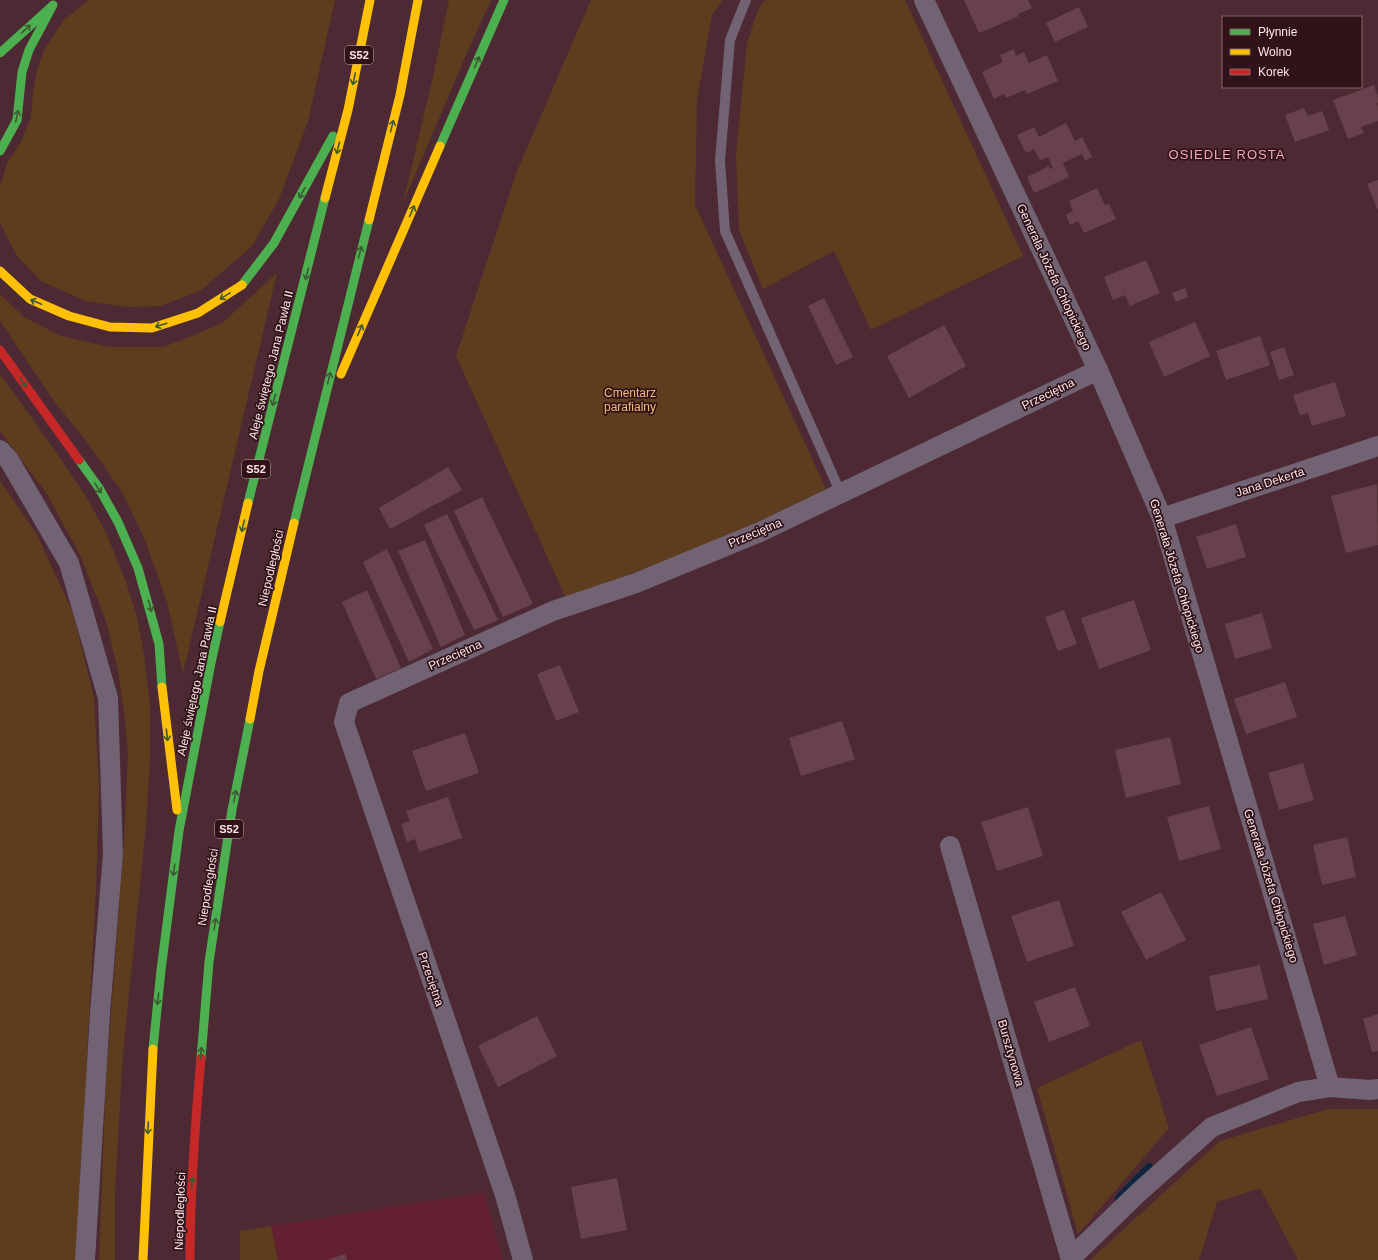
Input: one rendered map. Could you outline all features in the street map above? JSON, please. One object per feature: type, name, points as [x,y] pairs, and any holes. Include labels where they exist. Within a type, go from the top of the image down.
[{"type":"main road","name":"Aleje świętego Jana Pawła II","points":[[180,831],[211,663],[247,511],[348,110],[370,0]]},
{"type":"main road","name":"S52","points":[[316,430],[400,96],[418,0]]},
{"type":"main road","points":[[316,430],[504,0]]},
{"type":"main road","points":[[0,53],[56,3]]},
{"type":"main road","points":[[0,151],[17,120],[22,72],[29,50],[56,3]]},
{"type":"main road","points":[[0,271],[30,299],[69,316],[110,328],[152,328],[198,313],[241,286],[274,243],[348,110]]},
{"type":"main road","points":[[0,350],[98,488],[118,522],[138,568],[159,644],[164,703],[180,831]]},
{"type":"main road","name":"Niepodległości","points":[[190,1260],[197,1101],[210,954],[232,810],[259,672],[316,430]]},
{"type":"main road","name":"S52","points":[[144,1260],[145,1205],[152,1065],[161,970],[180,831]]},
{"type":"street","name":"Generała Józefa Chłopickiego","points":[[924,0],[1098,370],[1162,518],[1330,1087]]},
{"type":"street","name":"Przeciętna","points":[[523,1260],[502,1187],[344,722],[349,703],[553,611],[636,583],[760,532],[1098,370]]},
{"type":"street","name":"Jana Dekerta","points":[[1162,518],[1378,446]]},
{"type":"street","points":[[0,450],[9,460],[68,564],[108,698],[113,854],[100,1014],[85,1260]]},
{"type":"street","name":"Bursztynowa","points":[[950,846],[1071,1259]]},
{"type":"street","points":[[1071,1259],[1139,1192],[1212,1127],[1298,1092],[1330,1087],[1370,1090],[1378,1089]]},
{"type":"lane","points":[[746,0],[730,40],[720,161],[725,231],[841,494]]},
{"type":"shaded area","points":[[484,1192],[503,1260],[278,1260],[271,1226]]},
{"type":"green space","points":[[89,0],[335,0],[308,121],[279,199],[252,246],[200,291],[160,306],[129,307],[86,301],[41,281],[17,256],[0,223],[0,187],[7,163],[21,142],[31,117],[33,92],[38,67],[45,48],[64,20]]},
{"type":"green space","points":[[449,0],[491,0],[403,203],[433,77]]},
{"type":"green space","name":"Cmentarz parafialny","points":[[591,0],[723,0],[712,15],[697,99],[695,205],[826,489],[756,523],[691,551],[566,598],[456,356],[517,171]]},
{"type":"green space","points":[[765,0],[905,0],[1023,256],[871,330],[834,251],[763,289],[739,230],[736,155],[747,43],[759,7]]},
{"type":"green space","points":[[277,273],[183,673],[167,602],[145,540],[122,492],[84,438],[54,401],[0,321],[0,294],[24,317],[61,336],[109,347],[164,347],[221,324]]},
{"type":"green space","points":[[0,374],[87,498],[106,533],[126,582],[136,613],[144,654],[150,706],[150,755],[146,826],[123,1053],[115,1190],[115,1260],[99,1260],[106,1078],[124,843],[128,751],[124,713],[118,670],[106,621],[80,555],[47,494],[0,431]]},
{"type":"green space","points":[[0,481],[36,533],[73,613],[94,698],[99,788],[96,888],[76,1260],[0,1260]]},
{"type":"green space","points":[[1141,1040],[1169,1128],[1078,1234],[1037,1088]]},
{"type":"green space","points":[[1328,1109],[1378,1109],[1378,1260],[1298,1260],[1260,1188],[1217,1202],[1199,1260],[1090,1260],[1220,1141]]},
{"type":"green space","points":[[271,1226],[278,1260],[240,1260],[240,1231]]},
{"type":"building","points":[[964,0],[1028,0],[1032,8],[1018,14],[1019,16],[979,33]]},
{"type":"building","points":[[1079,7],[1088,27],[1055,42],[1046,23]]},
{"type":"building","points":[[1014,49],[1016,56],[1024,52],[1029,63],[1047,55],[1058,81],[1027,94],[1025,90],[1006,98],[1004,94],[994,99],[982,72],[1003,62],[1000,55]]},
{"type":"building","points":[[1374,85],[1378,97],[1378,121],[1361,127],[1364,133],[1348,139],[1333,100]]},
{"type":"building","points":[[1304,108],[1308,116],[1322,111],[1329,130],[1295,142],[1285,115]]},
{"type":"building","points":[[1066,123],[1075,141],[1082,137],[1092,157],[1085,161],[1082,154],[1063,163],[1069,177],[1034,193],[1027,177],[1049,166],[1050,169],[1053,168],[1048,157],[1040,160],[1034,149],[1026,153],[1017,135],[1034,127],[1039,137]]},
{"type":"building","points":[[1378,180],[1378,211],[1367,184]]},
{"type":"building","points":[[1097,188],[1105,205],[1109,204],[1116,219],[1084,233],[1078,221],[1070,225],[1066,215],[1073,211],[1069,201]]},
{"type":"building","points":[[1146,260],[1160,293],[1130,306],[1125,295],[1113,300],[1104,277]]},
{"type":"building","points":[[1185,288],[1188,297],[1176,302],[1172,293]]},
{"type":"building","points":[[824,298],[853,357],[836,365],[808,306]]},
{"type":"building","points":[[1195,322],[1210,356],[1164,377],[1149,342]]},
{"type":"building","points":[[944,325],[966,366],[909,398],[887,356]]},
{"type":"building","points":[[1260,336],[1270,365],[1226,380],[1216,351]]},
{"type":"building","points":[[1284,347],[1294,375],[1279,380],[1270,352]]},
{"type":"building","points":[[1335,382],[1346,416],[1312,426],[1308,413],[1300,415],[1293,395]]},
{"type":"building","points":[[448,467],[462,490],[390,529],[379,508]]},
{"type":"building","points":[[1377,484],[1378,545],[1346,553],[1331,496]]},
{"type":"building","points":[[482,497],[533,604],[503,617],[454,511]]},
{"type":"building","points":[[447,514],[498,620],[474,630],[424,525]]},
{"type":"building","points":[[1236,524],[1246,557],[1207,569],[1196,537]]},
{"type":"building","points":[[425,540],[465,635],[441,647],[398,551]]},
{"type":"building","points":[[387,549],[433,649],[409,662],[363,562]]},
{"type":"building","points":[[367,590],[401,668],[376,679],[342,602]]},
{"type":"building","points":[[1134,600],[1151,650],[1099,669],[1081,618]]},
{"type":"building","points":[[1064,610],[1077,644],[1058,651],[1045,617]]},
{"type":"building","points":[[1262,613],[1272,648],[1235,659],[1225,624]]},
{"type":"building","points":[[560,665],[579,712],[556,721],[537,674]]},
{"type":"building","points":[[1285,682],[1297,717],[1246,734],[1234,699]]},
{"type":"building","points":[[842,721],[855,759],[801,776],[789,738]]},
{"type":"building","points":[[465,733],[479,773],[426,791],[412,751]]},
{"type":"building","points":[[1170,737],[1181,784],[1126,798],[1115,750]]},
{"type":"building","points":[[1303,763],[1314,800],[1279,810],[1268,773]]},
{"type":"building","points":[[448,797],[462,838],[419,852],[415,839],[407,842],[401,824],[410,821],[406,811]]},
{"type":"building","points":[[1209,806],[1221,849],[1179,861],[1167,817]]},
{"type":"building","points":[[1028,807],[1043,856],[997,871],[981,822]]},
{"type":"building","points":[[1347,837],[1356,877],[1322,885],[1313,845]]},
{"type":"building","points":[[1161,892],[1186,940],[1146,960],[1121,912]]},
{"type":"building","points":[[1059,900],[1074,946],[1027,962],[1011,916]]},
{"type":"building","points":[[1345,916],[1357,955],[1324,965],[1313,924]]},
{"type":"building","points":[[1260,965],[1268,999],[1216,1011],[1209,976]]},
{"type":"building","points":[[1075,987],[1090,1026],[1049,1042],[1034,1002]]},
{"type":"building","points":[[1378,1014],[1378,1051],[1372,1052],[1363,1019]]},
{"type":"building","points":[[537,1016],[557,1056],[498,1087],[478,1046]]},
{"type":"building","points":[[1251,1027],[1269,1079],[1217,1096],[1199,1045]]},
{"type":"building","points":[[617,1178],[627,1230],[581,1239],[571,1187]]},
{"type":"building","points":[[345,1254],[347,1260],[327,1260]]},
{"type":"waterway","points":[[1119,1198],[1149,1167]]},
{"type":"traffic: fast","points":[[440,146],[504,0]]},
{"type":"traffic: fast","points":[[0,151],[17,120],[22,72],[29,50],[53,5]]},
{"type":"traffic: fast","points":[[0,53],[51,7]]},
{"type":"traffic: fast","points":[[242,285],[274,243],[333,136]]},
{"type":"traffic: fast","points":[[248,503],[325,198]]},
{"type":"traffic: fast","points":[[294,523],[369,220]]},
{"type":"traffic: fast","points":[[79,460],[99,488],[118,522],[138,568],[159,644],[162,687]]},
{"type":"traffic: fast","points":[[153,1049],[161,970],[179,831],[220,622]]},
{"type":"traffic: fast","points":[[201,1058],[209,962],[232,810],[250,719]]},
{"type":"traffic: slow","points":[[325,198],[348,110],[370,0]]},
{"type":"traffic: slow","points":[[369,220],[400,95],[418,0]]},
{"type":"traffic: slow","points":[[341,374],[440,146]]},
{"type":"traffic: slow","points":[[0,271],[30,299],[69,316],[110,327],[152,328],[198,313],[242,285]]},
{"type":"traffic: slow","points":[[220,622],[248,503]]},
{"type":"traffic: slow","points":[[250,719],[259,671],[294,523]]},
{"type":"traffic: slow","points":[[162,687],[177,810]]},
{"type":"traffic: slow","points":[[143,1260],[153,1049]]},
{"type":"traffic: jam","points":[[0,350],[79,460]]},
{"type":"traffic: jam","points":[[190,1260],[193,1159],[201,1058]]},
{"type":"district","name":"OSIEDLE ROSTA","points":[[1227,154]]}]
